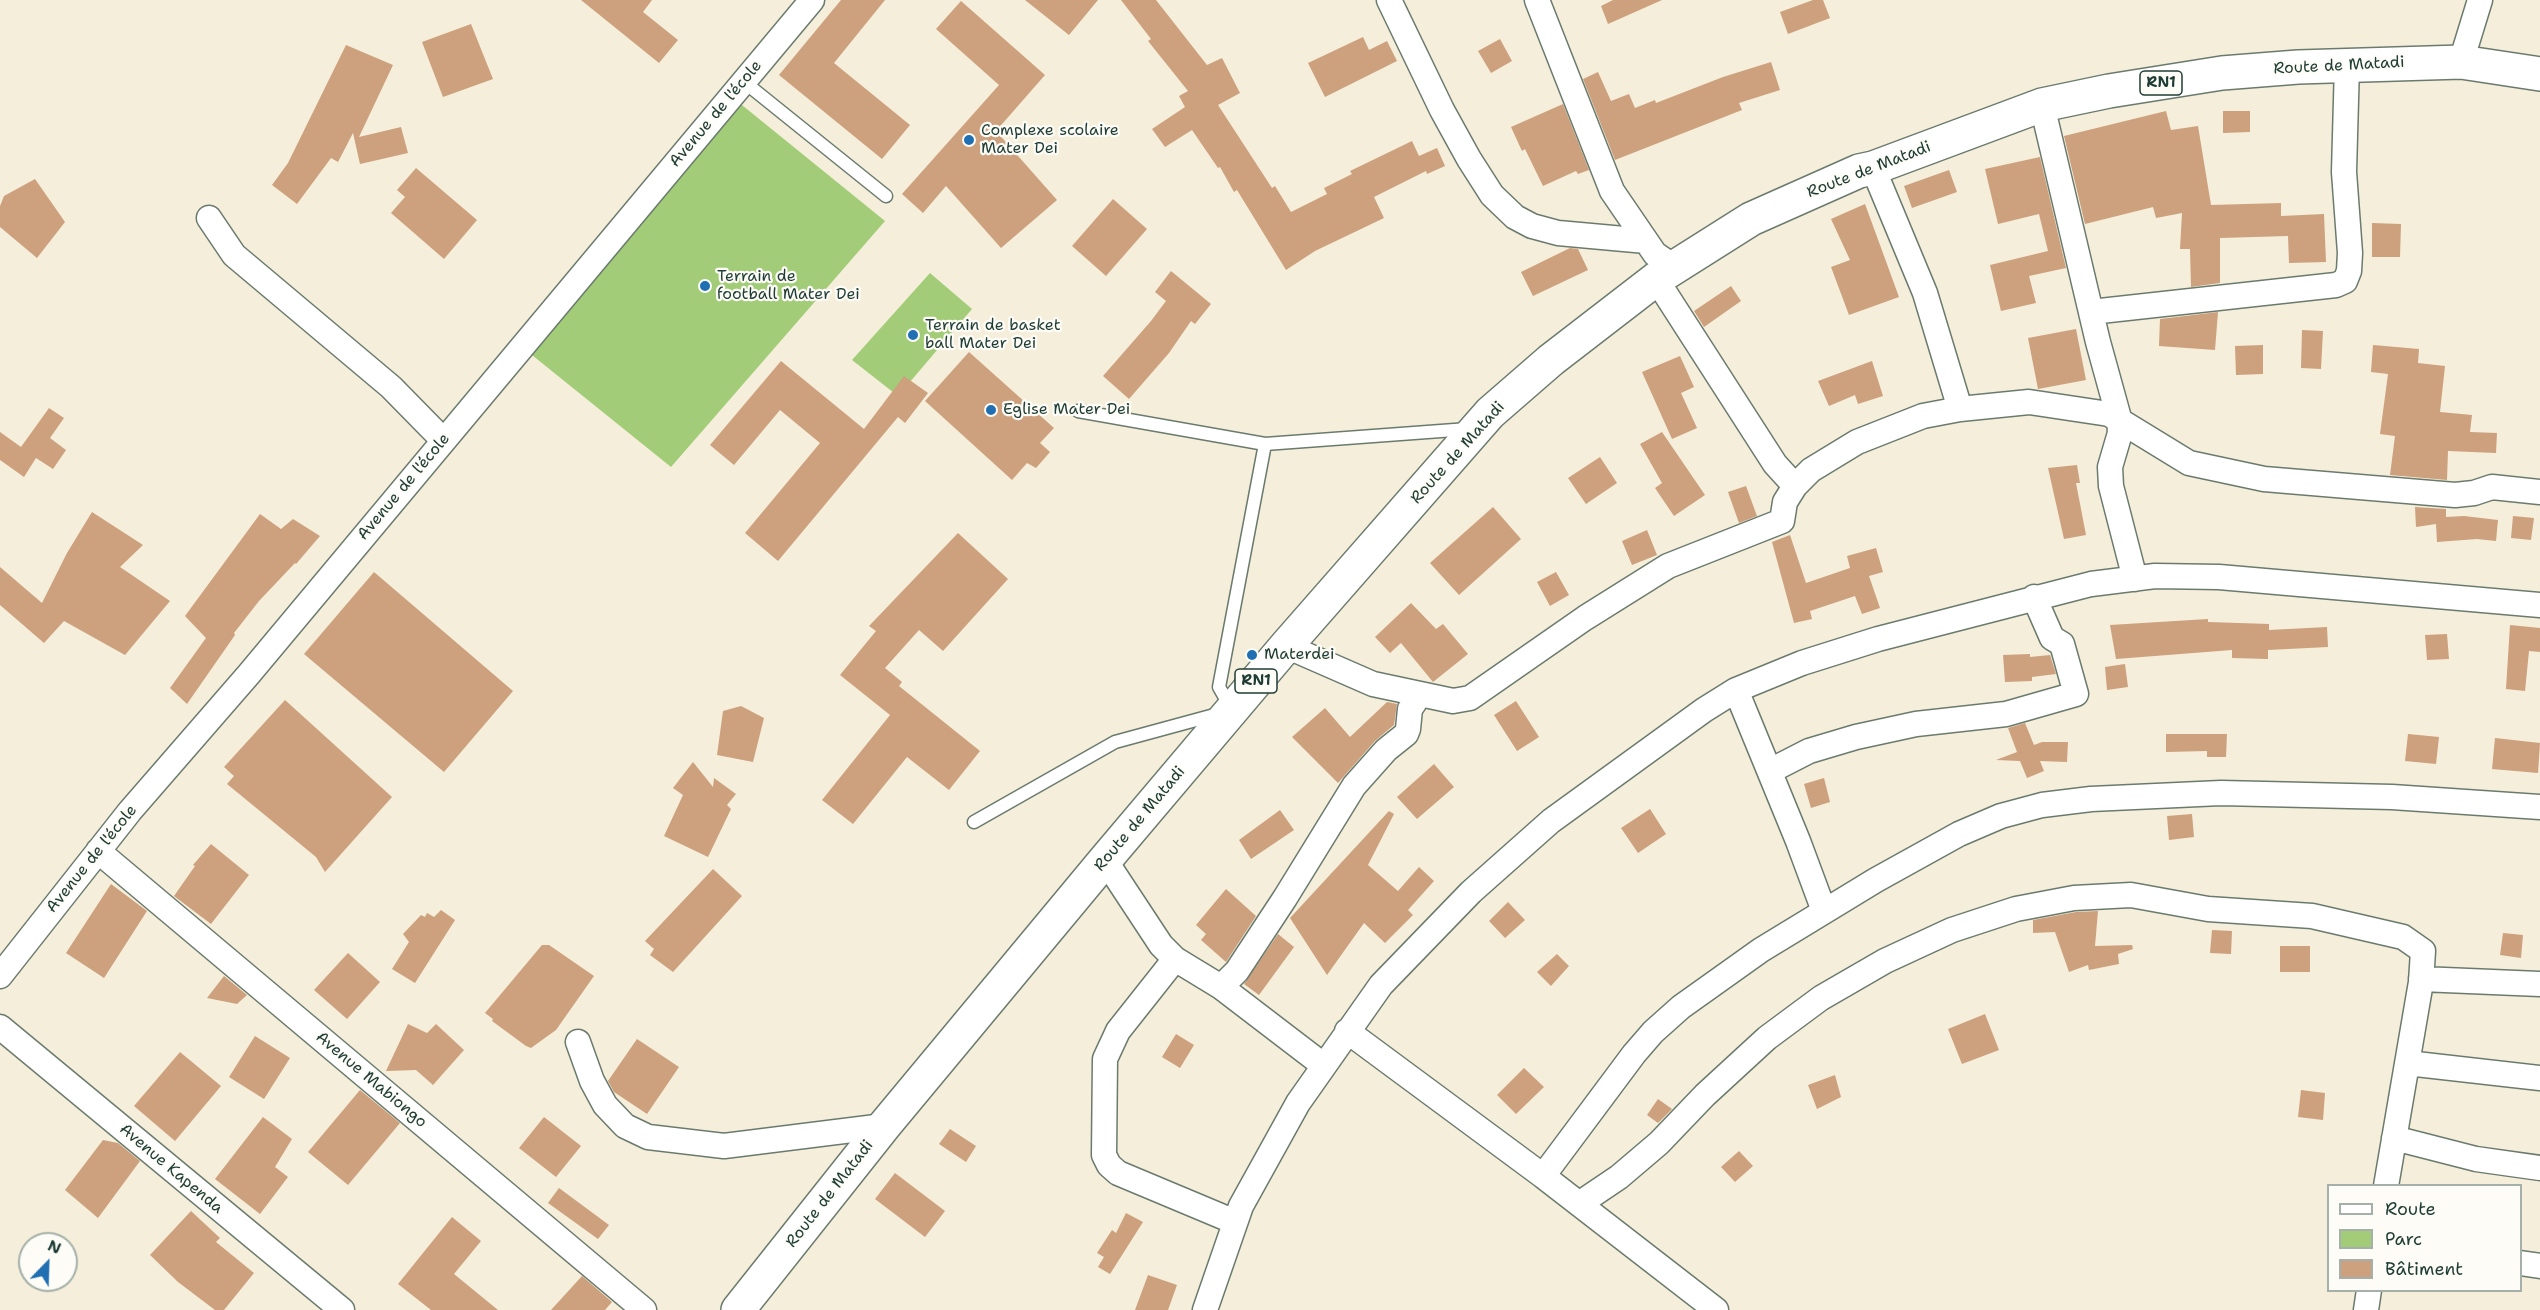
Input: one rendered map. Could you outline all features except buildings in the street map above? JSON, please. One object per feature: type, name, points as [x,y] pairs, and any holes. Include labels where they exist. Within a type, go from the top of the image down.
[{"type":"highway","name":"Route de Matadi","points":[[738,1310],[884,1126],[1105,860],[1286,646],[1490,413],[1551,360],[1665,273],[1751,219],[1859,171],[1873,168],[2042,105],[2109,91],[2222,73],[2347,64],[2461,62],[2540,74]]},
{"type":"street","name":"Avenue de l'école","points":[[0,976],[130,811],[249,674],[812,0]]},
{"type":"street","points":[[1389,0],[1442,110],[1469,159],[1492,195],[1515,217],[1532,226],[1558,233],[1646,241]]},
{"type":"street","points":[[1537,0],[1612,191],[1655,254],[1768,454],[1795,486]]},
{"type":"street","points":[[2461,62],[2481,0]]},
{"type":"street","points":[[2091,312],[2336,285],[2345,281],[2349,271],[2350,253],[2344,172],[2347,64]]},
{"type":"street","points":[[2042,105],[2091,312],[2119,418],[2120,433],[2110,467],[2111,486],[2135,579]]},
{"type":"street","points":[[1873,168],[1925,293],[1960,409]]},
{"type":"street","points":[[209,218],[234,255],[392,387],[443,440]]},
{"type":"street","points":[[1286,646],[1372,684],[1454,701],[1470,698],[1585,618],[1668,566],[1782,521],[1785,502],[1795,486],[1812,470],[1857,442],[1923,416],[1960,409],[2029,402],[2085,409],[2119,418],[2189,463],[2264,479],[2455,495],[2474,493],[2492,487],[2540,492]]},
{"type":"street","points":[[1204,1310],[1242,1206],[1298,1103],[1381,985],[1471,892],[1551,821],[1704,710],[1736,690],[1802,663],[1878,639],[2091,584],[2155,576],[2219,577],[2540,605]]},
{"type":"street","points":[[1770,771],[1809,751],[1856,737],[1916,724],[2006,714],[2076,694],[2062,644],[2052,638],[2034,597]]},
{"type":"street","points":[[1736,690],[1824,911]]},
{"type":"street","points":[[1221,987],[1237,971],[1354,786],[1386,750],[1406,734],[1410,709],[1420,694]]},
{"type":"street","points":[[1543,1176],[1653,1032],[1681,1007],[1761,950],[1824,911],[1959,834],[2001,816],[2042,805],[2221,793],[2392,797],[2540,807]]},
{"type":"street","name":"Avenue Mabiongo","points":[[98,851],[644,1310]]},
{"type":"street","points":[[1105,860],[1161,945],[1175,959],[1251,1008],[1323,1065]]},
{"type":"street","points":[[1579,1204],[1635,1163],[1767,1038],[1821,998],[1885,961],[1943,934],[2016,909],[2074,898],[2131,895],[2208,909],[2312,916],[2403,937],[2423,951],[2421,979],[2386,1184]]},
{"type":"street","points":[[1175,959],[1118,1031],[1105,1059],[1104,1155],[1109,1165],[1118,1173],[1235,1222]]},
{"type":"street","points":[[2421,979],[2540,984]]},
{"type":"street","name":"Avenue Kapenda","points":[[0,1027],[342,1310]]},
{"type":"street","points":[[1347,1031],[1543,1176],[1716,1310]]},
{"type":"street","points":[[578,1042],[592,1081],[605,1105],[626,1126],[648,1137],[724,1146],[884,1126]]},
{"type":"street","points":[[2407,1063],[2540,1078]]},
{"type":"street","points":[[2394,1138],[2476,1159],[2540,1168]]},
{"type":"street","points":[[2522,1263],[2540,1266]]},
{"type":"street","points":[[2366,1310],[2369,1292]]},
{"type":"lane","points":[[743,81],[886,196]]},
{"type":"lane","points":[[1078,411],[1265,444],[1477,428]]},
{"type":"lane","points":[[974,822],[1115,742],[1232,710],[1219,687],[1265,444]]},
{"type":"green space","name":"Terrain de football Mater Dei","points":[[737,101],[885,221],[671,467],[527,351]]},
{"type":"green space","name":"Terrain de basket ball Mater Dei","points":[[930,273],[972,309],[898,396],[852,360]]},
{"type":"place","name":"Complexe scolaire Mater Dei","points":[[969,140]]},
{"type":"place","name":"Terrain de football Mater Dei","points":[[705,286]]},
{"type":"place","name":"Terrain de basket ball Mater Dei","points":[[913,335]]},
{"type":"place","name":"Eglise Mater Dei","points":[[991,410]]},
{"type":"place","name":"Materdei","points":[[1252,655]]}]
